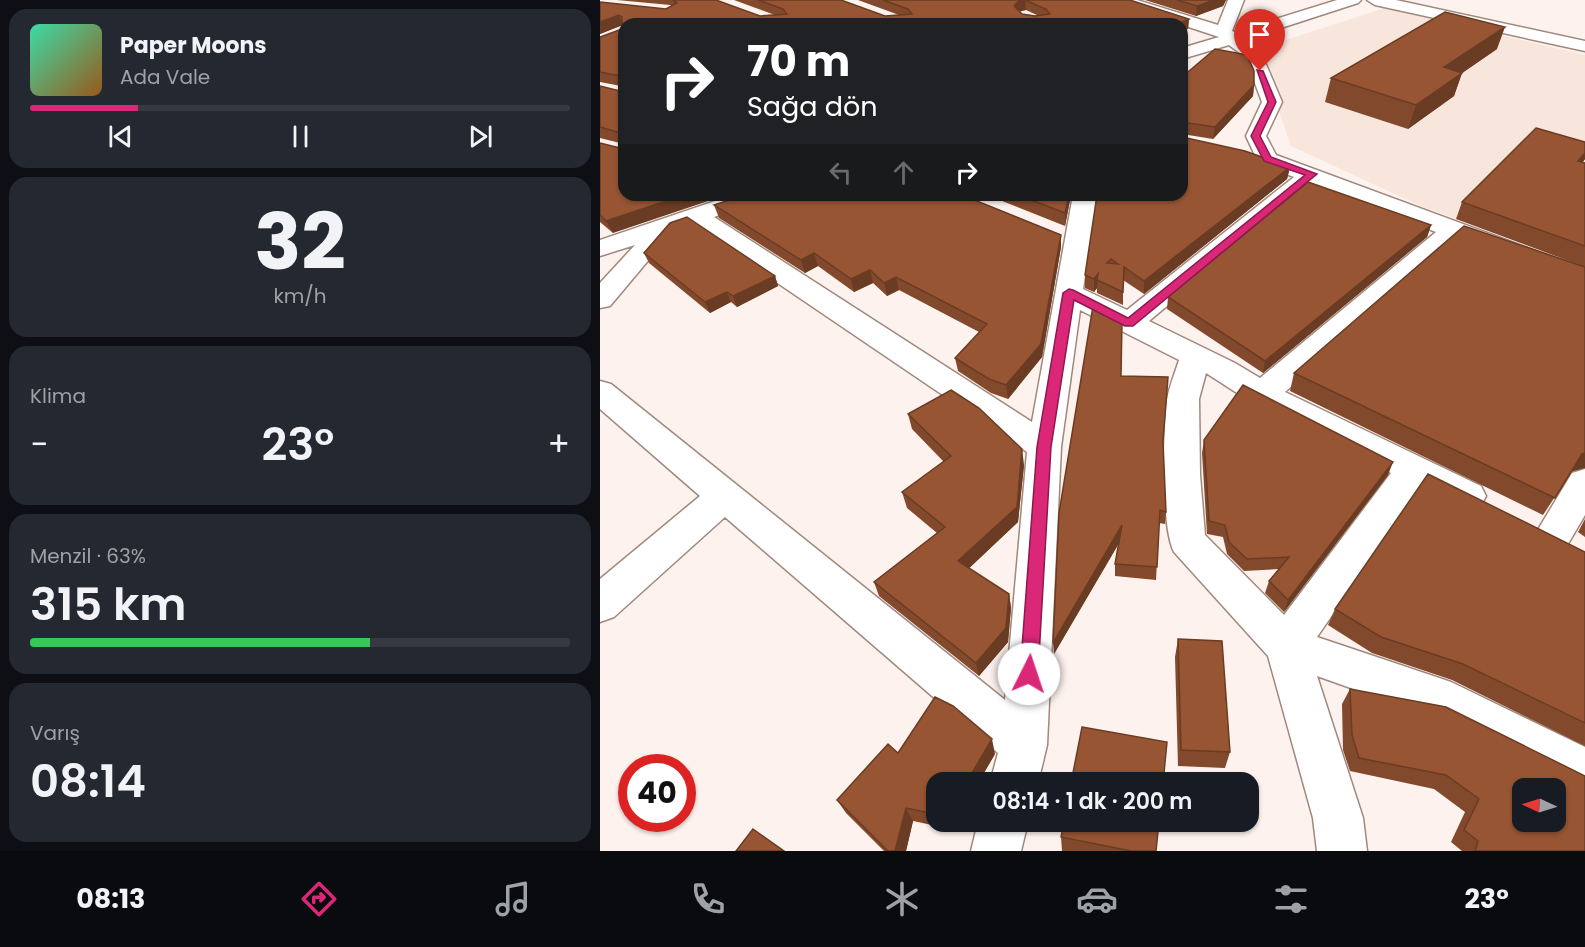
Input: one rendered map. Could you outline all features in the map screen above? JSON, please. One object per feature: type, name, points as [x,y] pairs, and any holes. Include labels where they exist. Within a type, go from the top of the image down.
[{"type":"street","points":[[1121,0],[1176,18]]},
{"type":"street","points":[[1228,35],[1236,0]]},
{"type":"street","points":[[1188,52],[1228,35],[1353,0]]},
{"type":"street","points":[[1375,0],[1578,44],[1585,26]]},
{"type":"street","points":[[1188,22],[1228,35],[1253,56],[1272,102],[1256,136],[1257,157],[1312,174],[1453,230],[1585,278]]},
{"type":"street","points":[[1129,323],[1312,174]]},
{"type":"street","points":[[600,248],[735,201]]},
{"type":"street","points":[[1019,764],[1044,447],[1069,293],[1066,238],[1082,201]]},
{"type":"street","points":[[695,216],[1044,447]]},
{"type":"street","points":[[600,300],[664,226]]},
{"type":"street","points":[[1262,394],[1453,230]]},
{"type":"street","points":[[1069,293],[1224,370],[1262,394],[1498,512]]},
{"type":"street","points":[[1195,357],[1183,399],[1182,475],[1187,541],[1286,646],[1338,818],[1342,851]]},
{"type":"street","points":[[600,392],[725,496],[1019,764]]},
{"type":"street","points":[[1286,646],[1413,469]]},
{"type":"street","points":[[1553,539],[1585,483]]},
{"type":"street","points":[[600,604],[725,496]]},
{"type":"street","points":[[1286,646],[1435,697],[1585,772]]},
{"type":"street","points":[[996,851],[1001,832]]},
{"type":"shaded area","points":[[1385,8],[1585,55],[1585,266],[1421,206],[1291,146],[1258,49]]},
{"type":"building","points":[[673,0],[716,0],[760,16],[787,14],[783,9],[758,0],[841,0],[885,16],[912,14],[908,9],[883,0],[1025,0],[1130,0],[1186,18],[622,18],[619,15],[600,22],[600,2],[666,9],[677,3]],"holes":[[[1025,0],[1046,9],[1050,14],[1035,16],[1022,14],[1014,6]]]},
{"type":"building","points":[[1177,0],[1214,0],[1197,6]]},
{"type":"building","points":[[1445,12],[1505,27],[1444,67],[1462,73],[1416,105],[1331,78]]},
{"type":"building","points":[[618,30],[618,75],[600,72],[600,37]]},
{"type":"building","points":[[1215,49],[1247,55],[1254,71],[1254,85],[1215,127],[1188,123],[1188,72]]},
{"type":"building","points":[[600,86],[618,90],[618,132],[600,127]]},
{"type":"building","points":[[1536,128],[1585,142],[1585,153],[1578,161],[1585,163],[1585,246],[1462,202]]},
{"type":"building","points":[[1188,138],[1245,151],[1290,167],[1144,281],[1124,267],[1123,292],[1097,280],[1098,274],[1094,279],[1085,275],[1096,201],[1188,201]],"holes":[[[1111,259],[1118,264],[1107,263]]]},
{"type":"building","points":[[600,143],[618,148],[618,201],[666,201],[606,221],[600,215]]},
{"type":"building","points":[[1308,182],[1431,225],[1265,361],[1168,297]]},
{"type":"building","points":[[726,201],[977,201],[1061,235],[1041,344],[1006,385],[989,379],[955,358],[987,324],[896,277],[884,283],[870,270],[851,279],[814,253],[801,260],[714,205]]},
{"type":"building","points":[[1034,201],[1068,201],[1065,213]]},
{"type":"building","points":[[687,217],[775,276],[733,296],[727,292],[705,302],[644,253],[670,223]]},
{"type":"building","points":[[1464,226],[1585,267],[1585,453],[1582,454],[1555,498],[1294,373]]},
{"type":"building","points":[[1093,306],[1122,321],[1121,376],[1168,377],[1163,442],[1166,512],[1160,510],[1157,567],[1115,564],[1122,525],[1053,643],[1059,513]]},
{"type":"building","points":[[1243,385],[1393,462],[1288,600],[1269,581],[1289,557],[1247,559],[1229,542],[1225,525],[1209,521],[1204,440]]},
{"type":"building","points":[[951,390],[979,408],[1022,449],[1017,507],[958,561],[1009,594],[1006,628],[976,663],[874,582],[945,527],[902,492],[951,456],[908,414]]},
{"type":"building","points":[[1428,474],[1585,552],[1585,723],[1463,664],[1381,637],[1335,609]]},
{"type":"building","points":[[1178,639],[1222,641],[1230,752],[1181,750]]},
{"type":"building","points":[[1350,689],[1446,707],[1585,776],[1585,851],[1475,851],[1478,841],[1464,830],[1479,799],[1446,775],[1359,758],[1352,735]]},
{"type":"building","points":[[935,697],[953,706],[992,739],[972,772],[926,772],[926,812],[906,808],[895,851],[888,851],[837,800],[888,744],[898,753]]},
{"type":"building","points":[[1082,727],[1167,742],[1164,772],[1073,772]]},
{"type":"building","points":[[753,829],[784,851],[736,851]]},
{"type":"building","points":[[1062,832],[1158,832],[1156,851],[1131,851],[1061,837]]},
{"type":"route","points":[[1029,674],[1044,447],[1069,293],[1129,323],[1312,174],[1267,159],[1256,136],[1272,102],[1260,71]]}]
